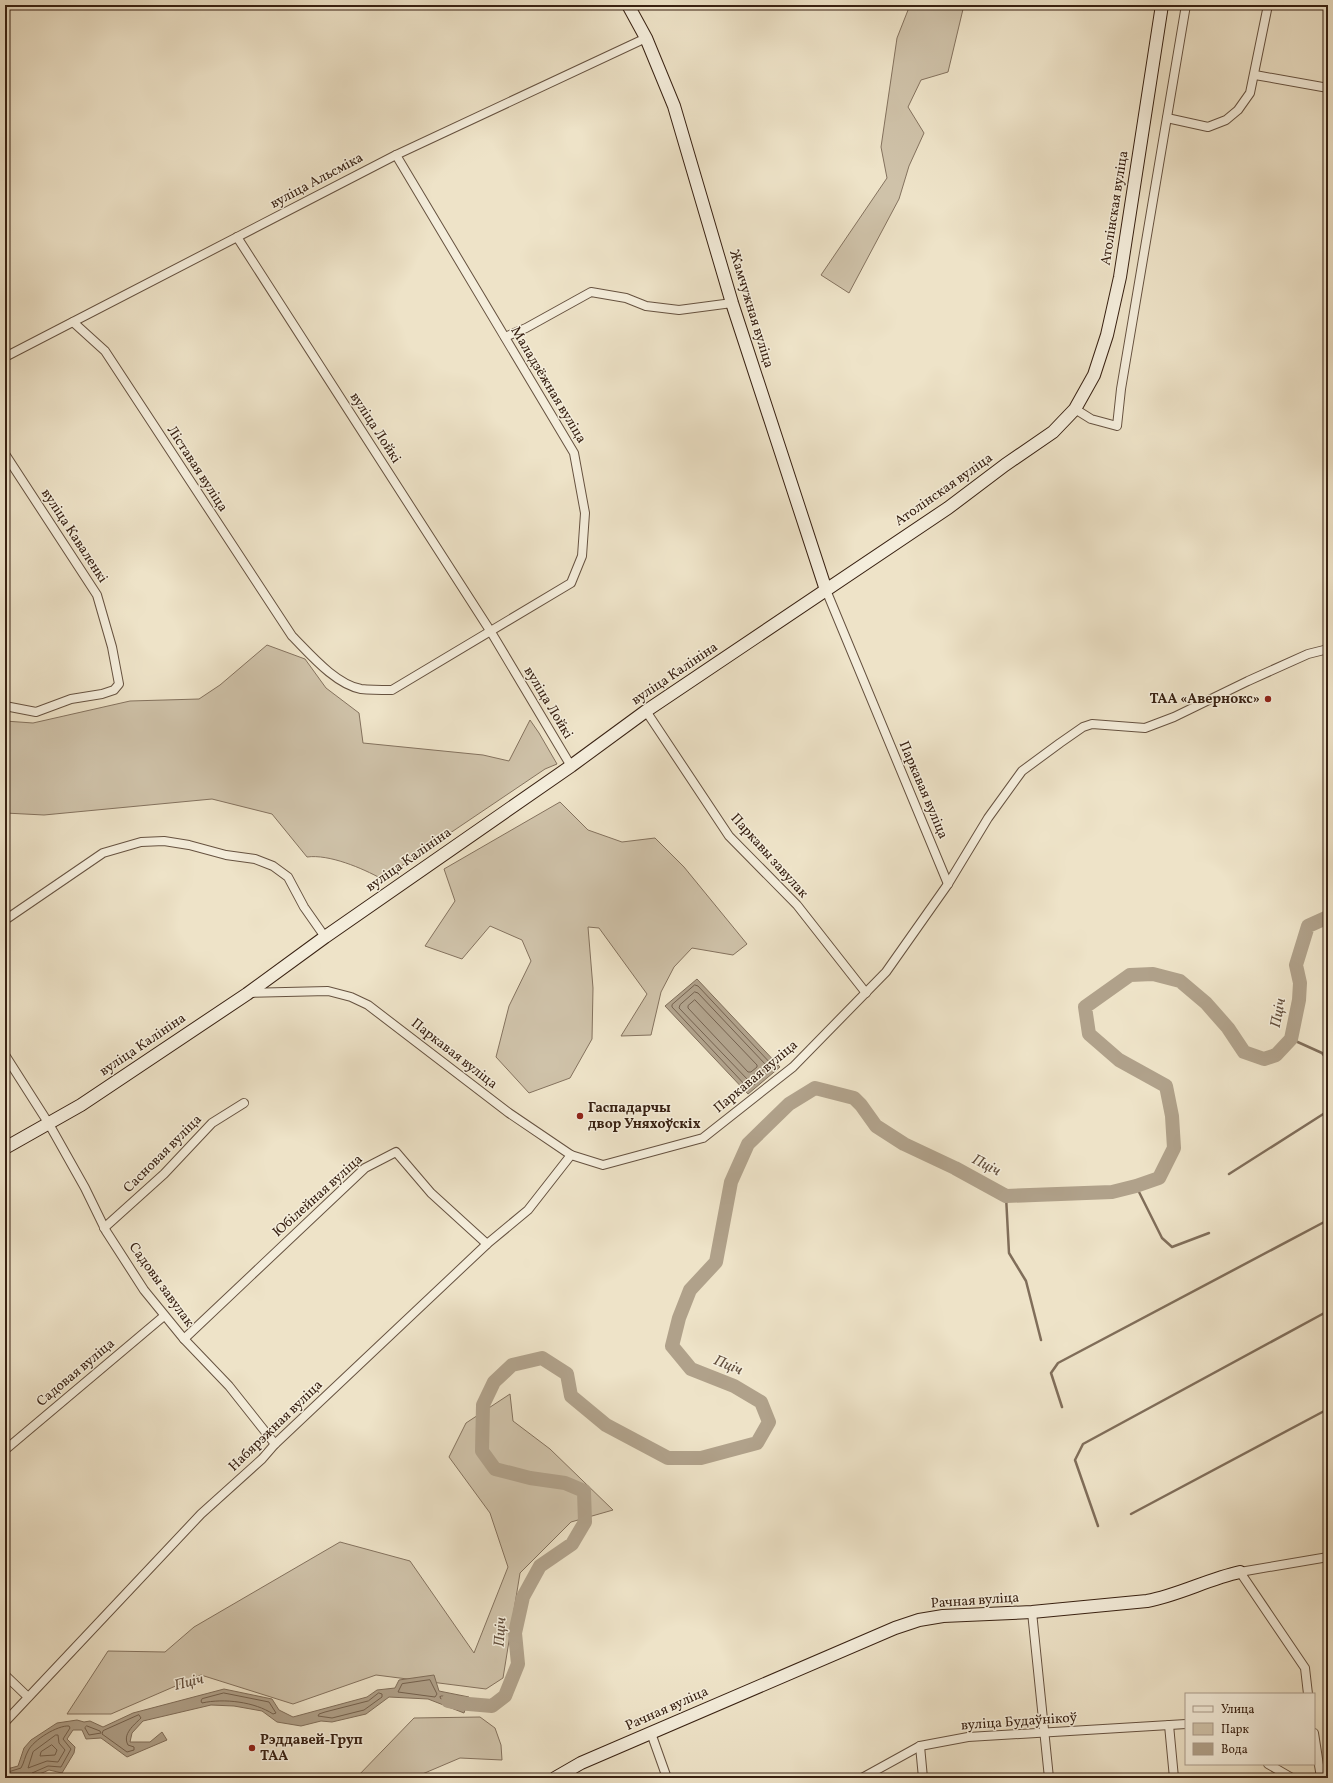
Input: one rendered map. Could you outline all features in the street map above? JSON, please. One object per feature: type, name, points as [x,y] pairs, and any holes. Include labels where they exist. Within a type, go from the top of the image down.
[{"type":"street","name":"Жамчужная вуліца","points":[[628,5],[646,38],[674,106],[732,303],[826,590]]},
{"type":"street","name":"Атолінская вуліца","points":[[826,590],[948,508],[1052,432],[1075,409],[1094,375],[1109,327],[1120,276],[1162,5]]},
{"type":"street","points":[[1075,409],[1091,419],[1118,426],[1121,389],[1186,5]]},
{"type":"street","points":[[1167,118],[1208,127],[1226,120],[1238,110],[1250,93],[1255,75],[1268,5]]},
{"type":"street","name":"вуліца Альсміка","points":[[5,357],[396,155],[646,38]]},
{"type":"street","points":[[1255,75],[1328,88]]},
{"type":"street","name":"Маладзёжная вуліца","points":[[396,155],[574,453],[585,513],[582,556],[571,583],[491,632]]},
{"type":"street","name":"вуліца Лойкі","points":[[237,238],[491,632],[572,766]]},
{"type":"street","points":[[505,337],[526,328],[591,292],[626,298],[646,306],[680,310],[732,303]]},
{"type":"street","name":"Ліставая вуліца","points":[[73,322],[105,351],[292,636],[317,661],[340,680],[360,688],[392,690],[491,632]]},
{"type":"street","name":"вуліца Каваленкі","points":[[5,454],[97,595],[112,648],[119,684],[114,690],[102,694],[71,699],[36,712],[5,706]]},
{"type":"street","name":"вуліца Калініна","points":[[5,1148],[87,1101],[247,994],[325,936],[572,766],[646,711],[826,590]]},
{"type":"street","name":"Паркавая вуліца","points":[[247,994],[328,991],[351,997],[368,1005],[509,1113],[571,1155],[603,1165],[703,1138],[792,1067],[866,993],[886,972],[948,884],[826,590]]},
{"type":"street","points":[[948,884],[988,818],[1022,771],[1083,727],[1092,724],[1145,728],[1308,654],[1328,649]]},
{"type":"street","name":"Паркавы завулак","points":[[646,711],[730,836],[797,905],[866,993]]},
{"type":"street","points":[[5,920],[103,853],[141,842],[164,841],[189,845],[226,855],[255,859],[274,866],[288,877],[304,907],[325,936]]},
{"type":"street","name":"Садовы завулак","points":[[5,1055],[49,1124],[85,1188],[104,1228],[144,1290],[184,1339],[229,1386],[275,1444]]},
{"type":"street","name":"Сасновая вуліца","points":[[104,1228],[164,1174],[212,1123],[244,1103]]},
{"type":"street","name":"Юбілейная вуліца","points":[[184,1339],[365,1168],[396,1152],[431,1193],[487,1244]]},
{"type":"street","name":"Набярэжная вуліца","points":[[5,1722],[201,1514],[262,1460],[275,1444],[487,1244],[528,1210],[571,1155]]},
{"type":"street","name":"Садовая вуліца","points":[[5,1450],[164,1316]]},
{"type":"street","name":"Рачная вуліца","points":[[555,1778],[581,1763],[895,1628],[919,1620],[943,1616],[1032,1612],[1114,1605],[1160,1598],[1221,1576],[1328,1557]]},
{"type":"street","points":[[1240,1572],[1305,1668],[1308,1693]]},
{"type":"street","points":[[1032,1612],[1049,1778]]},
{"type":"street","points":[[5,1675],[28,1697]]},
{"type":"street","name":"вуліца Будаўнікоў","points":[[862,1778],[920,1746],[968,1737],[1185,1724]]},
{"type":"street","points":[[1170,1725],[1174,1778]]},
{"type":"street","points":[[651,1733],[667,1778]]},
{"type":"street","points":[[1315,1740],[1320,1778]]},
{"type":"street","points":[[920,1746],[923,1778]]},
{"type":"street","points":[[1270,1765],[1292,1778]]},
{"type":"green space","points":[[910,5],[964,5],[948,72],[921,80],[908,107],[924,133],[909,166],[899,199],[849,293],[821,275],[887,178],[881,147],[897,38]]},
{"type":"green space","points":[[267,645],[305,659],[326,688],[359,713],[363,743],[483,755],[509,761],[530,720],[557,764],[545,769],[382,879],[365,870],[335,860],[307,857],[272,814],[212,799],[44,815],[5,813],[5,721],[33,723],[130,701],[199,699],[220,685]]},
{"type":"green space","points":[[560,802],[588,830],[622,842],[655,838],[684,867],[747,944],[733,955],[692,948],[674,967],[661,992],[651,1035],[621,1036],[647,994],[599,928],[588,927],[593,988],[592,1039],[570,1078],[529,1093],[496,1057],[509,1006],[531,961],[522,940],[490,926],[462,959],[425,946],[455,901],[444,869]]},
{"type":"green space","points":[[510,1394],[513,1421],[550,1449],[613,1510],[571,1522],[520,1573],[503,1678],[486,1689],[376,1675],[293,1704],[201,1675],[111,1714],[67,1714],[108,1651],[165,1652],[194,1627],[340,1542],[410,1561],[474,1653],[508,1567],[490,1513],[449,1457],[466,1423]]},
{"type":"green space","points":[[480,1717],[495,1728],[501,1745],[502,1760],[460,1758],[413,1778],[356,1778],[414,1718]]},
{"type":"water","points":[[697,979],[780,1067],[748,1094],[665,1006]]},
{"type":"water","points":[[434,1675],[439,1691],[469,1697],[464,1713],[428,1699],[389,1697],[366,1714],[332,1722],[321,1721],[301,1726],[277,1722],[262,1711],[234,1706],[211,1705],[143,1721],[132,1733],[130,1742],[150,1742],[162,1732],[167,1740],[127,1757],[101,1738],[86,1739],[82,1730],[73,1730],[67,1739],[75,1747],[74,1753],[62,1773],[49,1770],[30,1778],[5,1778],[7,1769],[18,1766],[24,1748],[31,1740],[57,1723],[77,1720],[84,1722],[90,1721],[103,1727],[133,1713],[224,1689],[272,1699],[279,1710],[293,1717],[367,1697],[377,1690],[395,1688],[399,1680]]},
{"type":"waterway","name":"Пціч","points":[[448,1701],[492,1706],[505,1696],[518,1664],[515,1633],[523,1597],[540,1566],[572,1544],[585,1522],[584,1491],[565,1483],[530,1478],[495,1469],[482,1451],[483,1405],[494,1382],[512,1365],[542,1358],[567,1374],[571,1396],[606,1425],[668,1458],[701,1458],[757,1443],[769,1422],[761,1402],[734,1386],[691,1369],[672,1346],[679,1318],[690,1290],[716,1262],[731,1182],[748,1144],[789,1104],[815,1088],[854,1098],[876,1126],[904,1144],[955,1168],[1006,1196],[1112,1192],[1136,1186],[1159,1178],[1174,1148],[1172,1116],[1166,1086],[1119,1060],[1089,1034],[1085,1007],[1130,975],[1153,974],[1180,981],[1206,1003],[1228,1028],[1244,1052],[1264,1059],[1276,1055],[1291,1039],[1299,1000],[1300,983],[1296,965],[1308,926],[1328,917]]},
{"type":"waterway","points":[[1291,1039],[1322,1053],[1328,1061]]},
{"type":"waterway","points":[[1229,1174],[1328,1111]]},
{"type":"waterway","points":[[1136,1186],[1162,1238],[1172,1247],[1209,1233]]},
{"type":"waterway","points":[[1006,1196],[1009,1253],[1026,1281],[1041,1340]]},
{"type":"waterway","points":[[1062,1407],[1051,1373],[1058,1363],[1328,1220]]},
{"type":"waterway","points":[[1098,1526],[1075,1460],[1083,1444],[1328,1311]]},
{"type":"waterway","points":[[1131,1514],[1328,1409]]},
{"type":"place","name":"ТАА «Авернокс»","points":[[1268,699]]},
{"type":"place","name":"Гаспадарчы двор Уняхоўскіх","points":[[580,1116]]},
{"type":"place","name":"Рэддавей-Груп ТАА","points":[[252,1748]]}]
